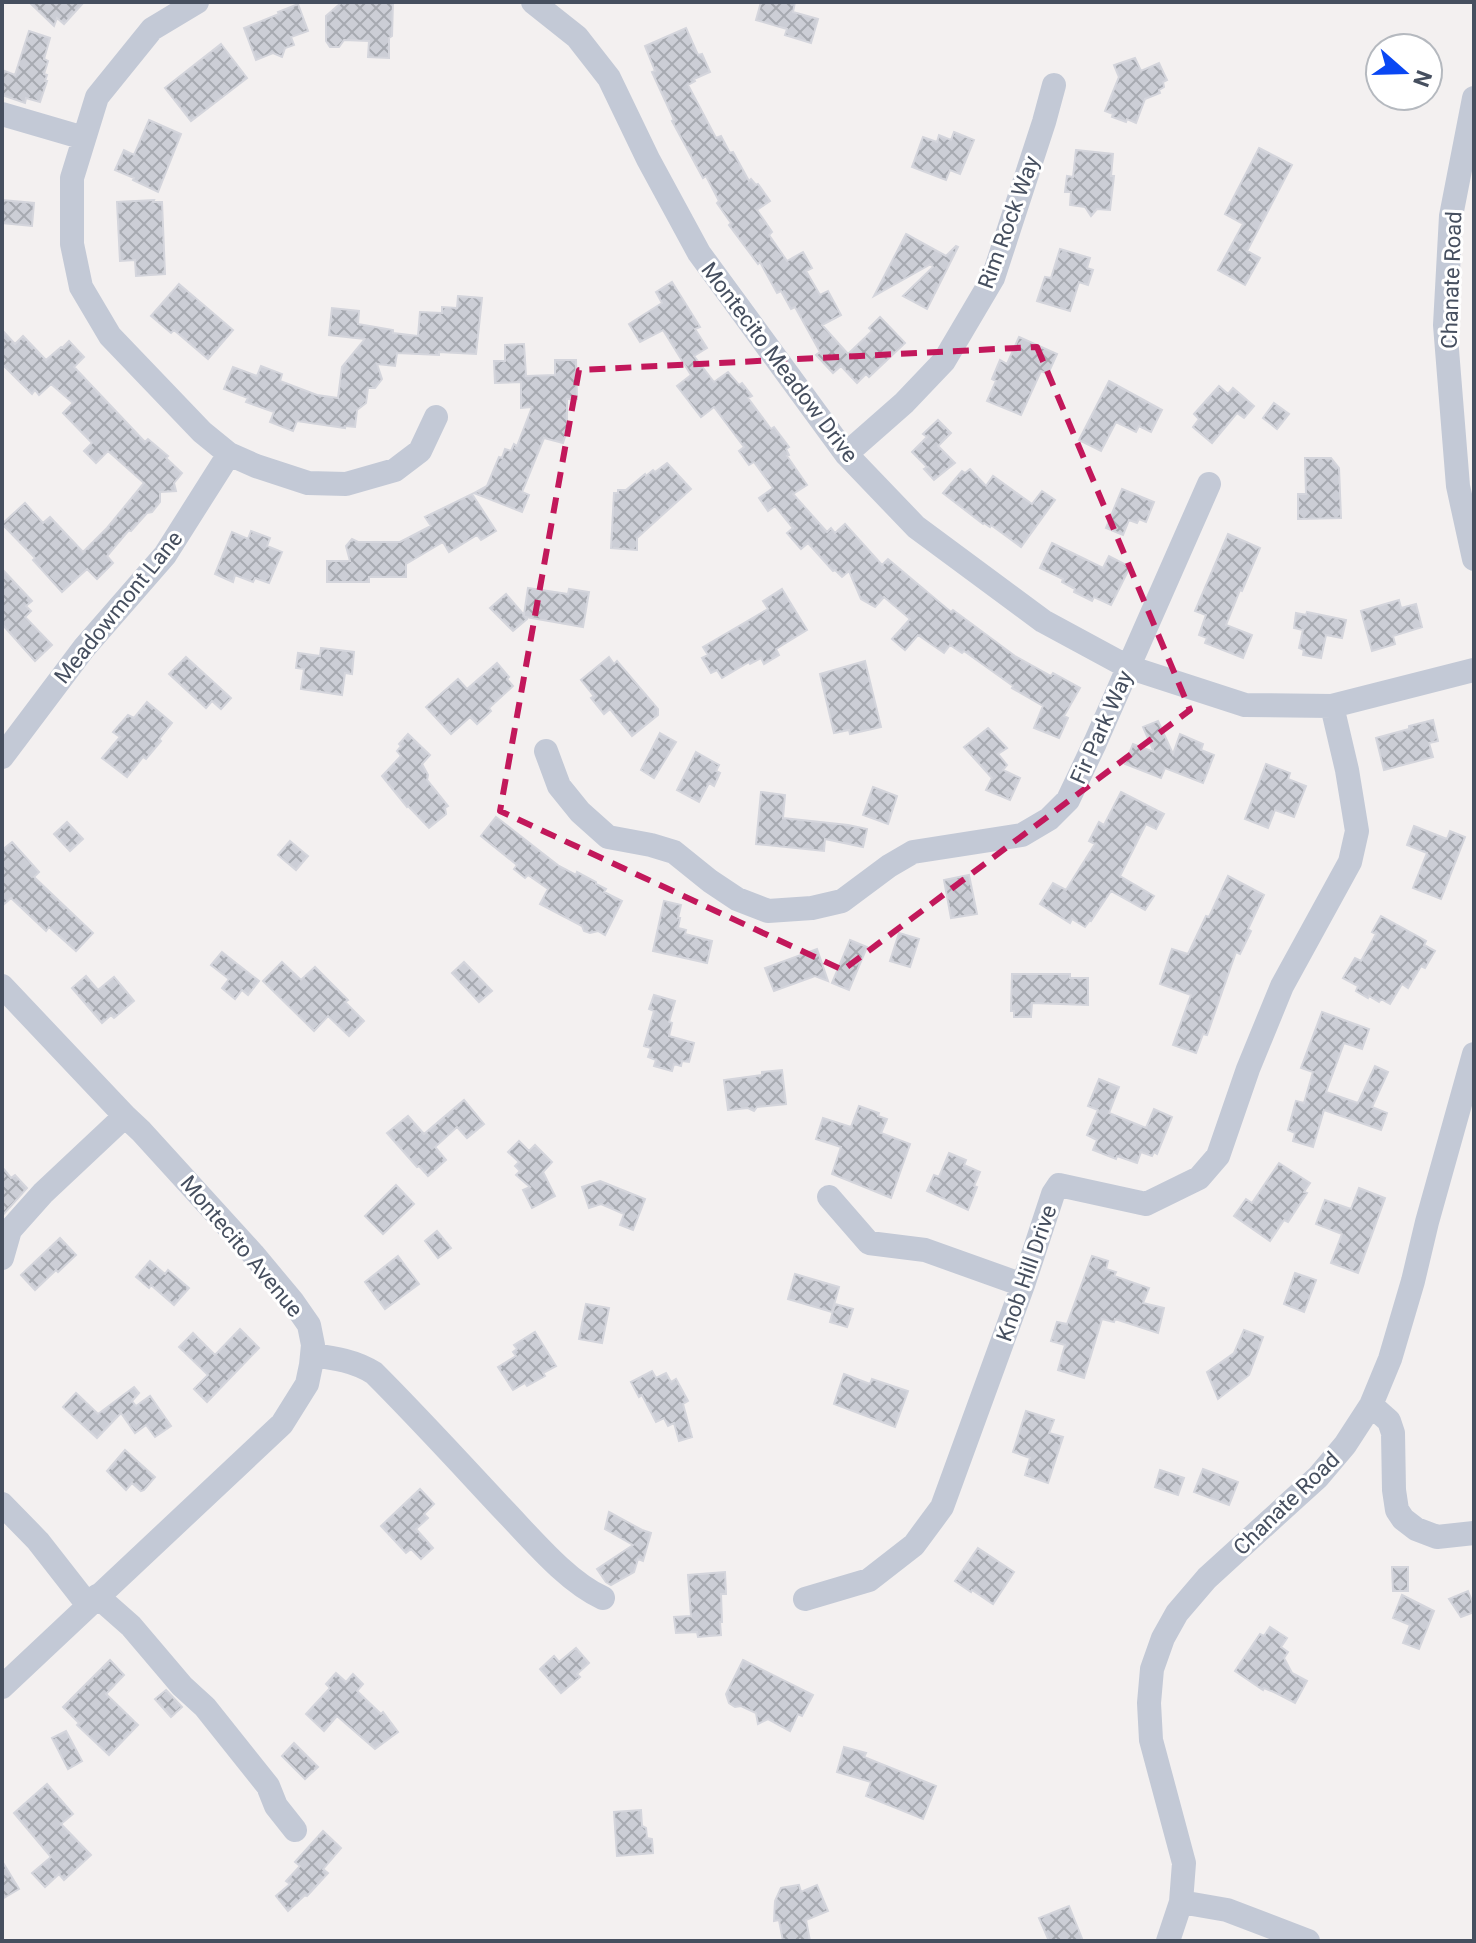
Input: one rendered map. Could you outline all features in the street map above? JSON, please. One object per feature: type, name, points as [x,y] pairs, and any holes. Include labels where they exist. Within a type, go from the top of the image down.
[{"type":"street","points":[[197,2],[152,29],[97,97],[72,178],[72,244],[81,287],[110,336],[202,432],[229,454],[256,466],[308,483],[346,484],[395,470],[420,451],[436,417]]},
{"type":"street","name":"Montecito Meadow Drive","points":[[533,2],[577,37],[609,78],[699,253],[846,454],[916,527],[1043,621],[1128,667],[1245,705],[1332,706],[1474,670]]},
{"type":"street","name":"Rim Rock Way","points":[[846,454],[904,403],[944,361],[993,278],[1054,85]]},
{"type":"street","name":"Chanate Road","points":[[1474,98],[1451,216],[1445,325],[1465,456],[1458,486],[1474,559]]},
{"type":"street","points":[[2,114],[84,138]]},
{"type":"street","name":"Meadowmont Lane","points":[[2,757],[84,648],[165,555],[229,454]]},
{"type":"street","name":"Fir Park Way","points":[[546,751],[559,786],[580,812],[608,837],[674,852],[737,899],[768,911],[812,908],[842,901],[913,852],[1022,835],[1049,819],[1068,800],[1209,484]]},
{"type":"street","name":"Knob Hill Drive","points":[[805,1599],[869,1580],[914,1545],[942,1507],[1053,1194],[1059,1185],[1146,1204],[1199,1178],[1218,1156],[1248,1069],[1282,986],[1350,862],[1357,831],[1332,706]]},
{"type":"street","name":"Montecito Avenue","points":[[2,986],[253,1254],[309,1325],[313,1345],[307,1384],[282,1424],[2,1687]]},
{"type":"street","name":"Chanate Road","points":[[1168,1941],[1181,1902],[1184,1863],[1151,1740],[1149,1703],[1152,1669],[1163,1638],[1177,1613],[1207,1578],[1318,1477],[1345,1445],[1371,1405],[1390,1359],[1473,1058]]},
{"type":"street","points":[[2,1258],[10,1230],[43,1193],[125,1116]]},
{"type":"street","points":[[829,1197],[869,1243],[925,1250],[1023,1285]]},
{"type":"street","points":[[312,1355],[340,1358],[374,1373],[575,1581],[603,1598]]},
{"type":"street","points":[[1371,1405],[1389,1421],[1393,1433],[1394,1490],[1397,1510],[1403,1519],[1416,1529],[1437,1537],[1474,1533]]},
{"type":"street","points":[[2,1504],[92,1600],[131,1626],[182,1686],[205,1707],[268,1786],[276,1806],[295,1830]]},
{"type":"street","points":[[1181,1902],[1227,1910],[1308,1941]]},
{"type":"highlighted area","points":[[1037,347],[1190,710],[843,970],[500,811],[579,370]]},
{"type":"building","points":[[29,2],[84,2],[64,24],[57,18],[54,26]]},
{"type":"building","points":[[342,2],[393,2],[389,58],[368,57],[369,41],[344,40],[339,47],[330,47],[326,41],[326,16]]},
{"type":"building","points":[[761,2],[795,2],[793,12],[818,19],[811,43],[785,35],[787,29],[756,20]]},
{"type":"building","points":[[298,4],[308,31],[291,37],[294,45],[285,48],[282,57],[273,53],[256,60],[244,28]]},
{"type":"building","points":[[686,28],[710,72],[688,85],[716,138],[721,136],[749,181],[751,179],[758,184],[770,201],[757,210],[772,232],[769,235],[787,261],[803,252],[812,268],[806,271],[820,295],[828,291],[841,315],[822,325],[848,354],[872,331],[869,328],[880,317],[905,343],[869,377],[866,374],[857,383],[841,366],[833,373],[816,355],[820,352],[795,307],[791,309],[781,291],[777,293],[760,262],[758,264],[729,225],[731,223],[717,203],[719,201],[706,176],[703,178],[672,121],[645,46]]},
{"type":"building","points":[[29,31],[50,38],[44,59],[48,61],[44,74],[47,81],[40,102],[26,98],[25,103],[2,95],[2,70],[15,75]]},
{"type":"building","points":[[221,44],[247,78],[191,121],[165,88]]},
{"type":"building","points":[[1135,58],[1141,71],[1159,63],[1167,80],[1163,82],[1160,93],[1145,99],[1136,123],[1112,117],[1113,114],[1105,111],[1119,77],[1114,65]]},
{"type":"building","points":[[149,120],[181,134],[158,192],[115,170],[124,150],[134,155]]},
{"type":"building","points":[[954,132],[974,140],[960,174],[950,170],[946,180],[912,167],[923,137],[937,142],[939,135],[951,140]]},
{"type":"building","points":[[1259,148],[1292,165],[1247,251],[1260,258],[1245,285],[1218,270],[1243,224],[1225,214]]},
{"type":"building","points":[[1076,150],[1113,154],[1110,210],[1097,209],[1091,216],[1085,207],[1070,205],[1071,192],[1065,192],[1067,176],[1073,177]]},
{"type":"building","points":[[2,200],[34,203],[32,226],[2,223]]},
{"type":"building","points":[[117,202],[162,202],[165,274],[136,276],[135,260],[120,261]]},
{"type":"building","points":[[906,234],[946,256],[958,247],[927,309],[903,296],[933,267],[931,264],[874,296]]},
{"type":"building","points":[[1060,249],[1090,258],[1087,268],[1093,270],[1088,285],[1079,282],[1070,311],[1037,301],[1045,277],[1051,278]]},
{"type":"building","points":[[672,282],[700,327],[695,329],[707,348],[694,356],[714,382],[728,372],[752,396],[748,398],[789,447],[786,449],[787,456],[807,485],[793,494],[827,532],[831,528],[835,533],[845,524],[882,565],[888,559],[951,612],[953,610],[1015,656],[1080,688],[1064,716],[1068,718],[1059,738],[1034,728],[1043,706],[1012,688],[964,651],[962,653],[950,645],[944,653],[918,635],[905,650],[892,639],[910,619],[884,597],[875,607],[861,599],[849,571],[842,577],[833,571],[808,543],[801,549],[787,533],[793,528],[775,506],[768,511],[759,498],[773,488],[754,462],[749,465],[739,451],[744,447],[714,407],[701,417],[677,386],[691,375],[663,330],[640,342],[629,324],[662,303],[656,292]]},
{"type":"building","points":[[179,284],[233,330],[208,359],[174,330],[171,333],[151,316]]},
{"type":"building","points":[[458,296],[482,298],[476,354],[397,353],[395,366],[377,364],[382,379],[375,388],[368,388],[366,403],[357,410],[355,427],[297,421],[293,431],[270,422],[274,412],[246,402],[248,398],[224,389],[233,367],[257,376],[261,366],[282,374],[280,381],[317,395],[338,398],[342,367],[365,339],[329,335],[332,308],[359,311],[358,324],[418,336],[420,312],[442,313],[442,307],[457,308]]},
{"type":"building","points":[[2,330],[15,344],[23,336],[46,360],[69,341],[84,357],[74,367],[145,442],[148,439],[182,473],[174,483],[176,491],[160,492],[160,502],[152,512],[129,530],[107,556],[113,563],[97,579],[87,569],[62,592],[2,524],[25,503],[43,523],[50,517],[83,552],[144,483],[108,451],[96,463],[84,451],[92,443],[63,413],[73,403],[51,384],[39,395],[35,390],[32,394],[2,364]]},
{"type":"building","points":[[1019,337],[1057,354],[1048,374],[1041,371],[1021,415],[987,401],[996,381],[992,379],[1000,360],[1007,364]]},
{"type":"building","points":[[524,344],[526,376],[555,375],[555,360],[576,360],[577,399],[567,399],[567,430],[563,443],[544,438],[522,492],[529,495],[522,512],[474,493],[487,486],[505,449],[511,451],[514,444],[517,446],[532,407],[521,408],[521,382],[495,383],[494,361],[505,361],[505,345]]},
{"type":"building","points":[[1109,381],[1162,410],[1151,432],[1139,426],[1136,432],[1116,422],[1101,451],[1079,440]]},
{"type":"building","points":[[1219,386],[1228,394],[1233,388],[1254,406],[1244,418],[1237,413],[1212,443],[1193,427],[1199,419],[1194,414]]},
{"type":"building","points":[[1274,403],[1289,414],[1277,429],[1263,418]]},
{"type":"building","points":[[938,420],[951,433],[938,446],[955,463],[934,480],[924,469],[927,467],[912,452],[927,437],[923,434]]},
{"type":"building","points":[[1305,458],[1331,458],[1339,468],[1341,518],[1298,519],[1298,494],[1306,494]]},
{"type":"building","points":[[667,463],[691,489],[637,538],[637,550],[611,548],[614,493],[626,490],[645,474],[655,472]]},
{"type":"building","points":[[970,469],[986,486],[993,476],[1032,504],[1042,491],[1055,500],[1021,547],[991,525],[983,524],[943,493],[962,471],[965,473]]},
{"type":"building","points":[[1122,489],[1154,502],[1146,522],[1129,520],[1123,535],[1106,528]]},
{"type":"building","points":[[472,494],[496,531],[481,540],[477,535],[449,552],[443,542],[406,564],[406,577],[369,577],[369,582],[327,582],[327,561],[350,561],[346,546],[352,539],[358,542],[400,542],[431,526],[425,517]]},
{"type":"building","points":[[251,531],[270,538],[267,546],[282,552],[269,583],[255,578],[253,582],[235,575],[233,582],[215,574],[232,532],[248,539]]},
{"type":"building","points":[[1228,534],[1260,548],[1226,625],[1252,635],[1243,658],[1205,643],[1207,638],[1199,635],[1206,615],[1195,611]]},
{"type":"building","points":[[1052,543],[1103,568],[1109,556],[1130,567],[1111,605],[1094,597],[1092,601],[1074,592],[1075,589],[1062,582],[1063,579],[1040,568]]},
{"type":"building","points":[[2,569],[32,601],[26,606],[31,611],[25,617],[52,645],[35,661],[2,624]]},
{"type":"building","points":[[528,588],[568,594],[569,589],[589,592],[583,627],[526,617],[513,631],[490,608],[506,594],[524,615]]},
{"type":"building","points":[[782,589],[807,630],[776,649],[779,655],[764,664],[761,658],[749,662],[722,678],[717,670],[711,673],[702,658],[708,655],[703,647],[768,609],[763,601]]},
{"type":"building","points":[[1399,600],[1401,608],[1416,604],[1422,627],[1393,636],[1395,644],[1372,651],[1361,611]]},
{"type":"building","points":[[1307,612],[1346,620],[1342,638],[1326,635],[1321,658],[1303,655],[1304,650],[1299,648],[1303,630],[1294,628],[1296,613],[1306,615]]},
{"type":"building","points":[[321,648],[354,652],[352,674],[345,673],[342,695],[301,689],[304,669],[296,668],[298,653],[320,656]]},
{"type":"building","points":[[186,657],[231,698],[221,709],[212,701],[206,708],[169,674]]},
{"type":"building","points":[[609,657],[614,664],[617,661],[658,709],[658,715],[632,736],[610,709],[604,714],[581,680]]},
{"type":"building","points":[[865,661],[881,727],[850,734],[849,730],[834,733],[820,674]]},
{"type":"building","points":[[497,663],[513,686],[477,724],[470,717],[451,734],[426,707],[458,679],[467,689]]},
{"type":"building","points":[[147,702],[172,723],[146,759],[143,757],[127,777],[102,758],[120,737],[113,732],[128,715],[134,718]]},
{"type":"building","points":[[1433,720],[1438,741],[1429,743],[1433,757],[1384,770],[1376,738]]},
{"type":"building","points":[[1158,721],[1173,754],[1180,734],[1203,744],[1201,750],[1214,755],[1203,783],[1165,768],[1161,778],[1125,764],[1133,744],[1154,752],[1143,727]]},
{"type":"building","points":[[988,728],[1007,748],[998,754],[1007,765],[1003,770],[1020,778],[1010,800],[986,790],[992,778],[964,747]]},
{"type":"building","points":[[660,733],[676,742],[654,778],[641,770]]},
{"type":"building","points":[[408,734],[430,755],[422,764],[428,775],[427,780],[448,806],[445,808],[446,814],[429,828],[382,776],[401,756],[397,751],[401,746],[399,744]]},
{"type":"building","points":[[696,752],[719,765],[716,771],[720,773],[714,786],[709,783],[699,802],[677,790]]},
{"type":"building","points":[[1266,764],[1290,773],[1288,779],[1306,786],[1294,817],[1275,810],[1268,828],[1245,819]]},
{"type":"building","points":[[873,787],[897,796],[888,824],[863,815]]},
{"type":"building","points":[[761,792],[785,795],[783,818],[867,829],[863,847],[825,839],[824,851],[756,844]]},
{"type":"building","points":[[1121,792],[1164,814],[1156,829],[1146,824],[1120,876],[1154,896],[1145,910],[1111,891],[1085,927],[1072,919],[1070,923],[1040,904],[1053,883],[1066,890],[1095,844],[1089,841],[1099,822],[1104,825]]},
{"type":"building","points":[[496,817],[559,866],[596,882],[606,889],[604,892],[622,901],[605,935],[598,931],[584,931],[582,926],[540,904],[548,889],[528,875],[525,878],[514,869],[517,865],[481,836]]},
{"type":"building","points":[[67,822],[83,839],[70,851],[54,834]]},
{"type":"building","points":[[1414,826],[1447,839],[1450,831],[1465,837],[1441,899],[1413,888],[1427,853],[1407,845]]},
{"type":"building","points":[[290,841],[308,856],[296,870],[278,855]]},
{"type":"building","points":[[12,842],[39,872],[34,877],[93,933],[76,951],[49,927],[46,931],[11,898],[2,906],[2,850]]},
{"type":"building","points":[[969,875],[977,914],[951,918],[944,880]]},
{"type":"building","points":[[1228,876],[1264,895],[1240,954],[1236,952],[1207,1035],[1203,1034],[1196,1053],[1173,1045],[1191,995],[1160,984],[1172,949],[1188,954]]},
{"type":"building","points":[[664,901],[681,905],[678,928],[686,930],[685,934],[712,941],[707,963],[653,951]]},
{"type":"building","points":[[1381,916],[1426,941],[1424,945],[1435,951],[1425,968],[1421,966],[1408,988],[1402,984],[1390,1004],[1381,999],[1379,1002],[1368,998],[1356,991],[1358,986],[1343,978],[1355,958],[1361,961],[1376,934],[1372,932]]},
{"type":"building","points":[[899,933],[919,939],[910,967],[890,961]]},
{"type":"building","points":[[850,940],[867,947],[849,990],[832,983]]},
{"type":"building","points":[[817,949],[828,981],[815,976],[774,991],[765,968]]},
{"type":"building","points":[[222,952],[259,981],[248,995],[242,990],[235,999],[222,988],[229,979],[211,965]]},
{"type":"building","points":[[282,962],[301,980],[315,967],[364,1021],[349,1036],[328,1016],[314,1031],[263,981]]},
{"type":"building","points":[[464,962],[492,991],[479,1002],[452,973]]},
{"type":"building","points":[[1012,974],[1070,974],[1070,978],[1088,978],[1088,1005],[1032,1003],[1031,1017],[1014,1017],[1014,1011],[1011,1011]]},
{"type":"building","points":[[86,976],[98,990],[114,977],[134,1001],[114,1018],[111,1015],[102,1023],[72,988]]},
{"type":"building","points":[[654,995],[675,1001],[669,1036],[694,1043],[689,1062],[682,1061],[681,1066],[674,1064],[672,1071],[654,1066],[656,1060],[648,1057],[651,1048],[644,1046],[654,1011],[649,1009]]},
{"type":"building","points":[[1322,1012],[1369,1029],[1362,1049],[1344,1043],[1326,1092],[1358,1103],[1375,1066],[1388,1072],[1372,1107],[1387,1113],[1381,1130],[1324,1110],[1313,1147],[1293,1141],[1295,1133],[1288,1130],[1296,1101],[1304,1103],[1313,1072],[1301,1068]]},
{"type":"building","points":[[782,1070],[786,1104],[757,1107],[754,1111],[748,1108],[728,1110],[724,1080]]},
{"type":"building","points":[[1099,1079],[1119,1087],[1109,1113],[1146,1128],[1154,1109],[1172,1117],[1157,1154],[1154,1152],[1152,1156],[1141,1152],[1137,1163],[1093,1150],[1097,1140],[1087,1135],[1098,1110],[1088,1106]]},
{"type":"building","points":[[464,1100],[484,1124],[467,1138],[457,1127],[435,1147],[446,1160],[428,1176],[387,1133],[408,1116],[424,1134]]},
{"type":"building","points":[[859,1106],[887,1119],[881,1133],[910,1144],[891,1198],[832,1174],[841,1147],[816,1139],[823,1118],[851,1127]]},
{"type":"building","points":[[519,1141],[529,1151],[535,1145],[552,1162],[543,1172],[555,1196],[532,1208],[523,1190],[530,1187],[516,1175],[520,1171],[515,1166],[519,1162],[508,1152]]},
{"type":"building","points":[[949,1153],[966,1160],[964,1165],[980,1172],[968,1210],[927,1191],[934,1175],[939,1177]]},
{"type":"building","points":[[1279,1163],[1310,1183],[1288,1222],[1284,1220],[1270,1241],[1234,1216],[1246,1199],[1252,1203]]},
{"type":"building","points":[[2,1167],[11,1178],[15,1175],[27,1188],[2,1216]]},
{"type":"building","points":[[600,1181],[645,1199],[633,1230],[620,1225],[624,1214],[601,1204],[589,1208],[582,1187]]},
{"type":"building","points":[[396,1185],[414,1204],[383,1234],[365,1216]]},
{"type":"building","points":[[1359,1188],[1385,1198],[1358,1273],[1331,1263],[1342,1234],[1316,1224],[1325,1200],[1351,1209]]},
{"type":"building","points":[[437,1231],[451,1248],[438,1258],[425,1241]]},
{"type":"building","points":[[60,1238],[76,1255],[35,1290],[21,1275]]},
{"type":"building","points":[[398,1256],[419,1284],[385,1309],[365,1282]]},
{"type":"building","points":[[1092,1256],[1108,1261],[1106,1269],[1116,1272],[1114,1276],[1149,1288],[1143,1303],[1164,1308],[1158,1333],[1115,1319],[1114,1322],[1102,1319],[1084,1378],[1058,1370],[1065,1345],[1051,1341],[1057,1322],[1067,1324]]},
{"type":"building","points":[[150,1261],[165,1274],[168,1270],[189,1288],[174,1305],[151,1285],[149,1288],[136,1277]]},
{"type":"building","points":[[1295,1273],[1316,1280],[1304,1312],[1284,1304]]},
{"type":"building","points":[[795,1274],[839,1287],[832,1312],[788,1299]]},
{"type":"building","points":[[586,1304],[609,1308],[602,1343],[579,1339]]},
{"type":"building","points":[[835,1304],[853,1309],[847,1327],[830,1322]]},
{"type":"building","points":[[240,1329],[259,1348],[207,1402],[194,1389],[208,1375],[179,1347],[193,1333],[215,1355]]},
{"type":"building","points":[[1244,1330],[1263,1337],[1249,1375],[1218,1399],[1207,1372],[1234,1353]]},
{"type":"building","points":[[535,1332],[556,1366],[543,1373],[545,1376],[513,1390],[498,1367],[516,1356],[514,1345]]},
{"type":"building","points":[[652,1371],[656,1378],[666,1373],[671,1382],[676,1379],[688,1401],[683,1404],[692,1437],[679,1441],[674,1423],[668,1426],[664,1418],[656,1422],[642,1395],[639,1397],[631,1382]]},
{"type":"building","points":[[844,1374],[870,1384],[872,1379],[908,1391],[895,1427],[834,1404]]},
{"type":"building","points":[[134,1387],[139,1393],[132,1401],[136,1406],[150,1396],[171,1426],[155,1437],[146,1425],[135,1433],[121,1413],[97,1438],[63,1407],[76,1393],[98,1414]]},
{"type":"building","points":[[1026,1411],[1054,1420],[1049,1433],[1063,1437],[1048,1483],[1025,1475],[1030,1458],[1013,1452]]},
{"type":"building","points":[[125,1450],[155,1477],[144,1490],[132,1483],[126,1490],[107,1471]]},
{"type":"building","points":[[1203,1469],[1238,1482],[1229,1505],[1194,1492]]},
{"type":"building","points":[[1160,1470],[1184,1478],[1178,1495],[1155,1487]]},
{"type":"building","points":[[420,1489],[434,1504],[424,1514],[428,1518],[416,1529],[433,1548],[421,1559],[411,1549],[406,1553],[381,1526]]},
{"type":"building","points":[[609,1512],[651,1533],[643,1561],[638,1559],[634,1572],[611,1585],[597,1569],[633,1545],[605,1529]]},
{"type":"building","points":[[978,1548],[1014,1572],[993,1604],[955,1581]]},
{"type":"building","points":[[1392,1567],[1408,1567],[1408,1591],[1393,1591]]},
{"type":"building","points":[[725,1572],[726,1594],[721,1594],[721,1635],[698,1637],[697,1632],[676,1633],[674,1617],[691,1616],[688,1575]]},
{"type":"building","points":[[1468,1591],[1474,1612],[1461,1617],[1449,1599]]},
{"type":"building","points":[[1402,1595],[1434,1611],[1419,1649],[1403,1643],[1410,1625],[1393,1618]]},
{"type":"building","points":[[1270,1627],[1287,1638],[1281,1647],[1288,1652],[1284,1658],[1292,1673],[1307,1681],[1295,1703],[1263,1690],[1235,1671],[1260,1634],[1264,1636]]},
{"type":"building","points":[[576,1648],[589,1663],[577,1674],[580,1677],[561,1693],[540,1669],[554,1656],[559,1662]]},
{"type":"building","points":[[110,1660],[124,1675],[106,1694],[138,1725],[109,1755],[63,1707]]},
{"type":"building","points":[[743,1660],[813,1695],[802,1716],[798,1714],[790,1731],[768,1719],[758,1724],[756,1713],[729,1703],[726,1694]]},
{"type":"building","points":[[336,1673],[346,1682],[353,1674],[363,1684],[357,1691],[381,1714],[383,1712],[398,1732],[375,1749],[337,1716],[324,1731],[306,1714],[330,1688],[326,1684]]},
{"type":"building","points":[[166,1690],[182,1707],[171,1717],[155,1699]]},
{"type":"building","points":[[66,1731],[82,1761],[68,1769],[52,1738]]},
{"type":"building","points":[[294,1743],[318,1767],[305,1779],[282,1756]]},
{"type":"building","points":[[844,1747],[866,1753],[864,1757],[936,1786],[923,1819],[866,1796],[871,1782],[837,1772]]},
{"type":"building","points":[[47,1784],[73,1814],[61,1824],[91,1855],[64,1880],[59,1874],[45,1887],[32,1873],[51,1857],[14,1813]]},
{"type":"building","points":[[641,1810],[642,1826],[646,1828],[647,1838],[652,1839],[653,1853],[617,1856],[614,1812]]},
{"type":"building","points":[[323,1831],[341,1848],[323,1869],[328,1873],[288,1911],[276,1896],[290,1884],[286,1881],[300,1866],[295,1862]]},
{"type":"building","points":[[2,1861],[19,1889],[2,1899]]},
{"type":"building","points":[[799,1885],[801,1892],[817,1885],[828,1911],[806,1920],[810,1941],[783,1941],[779,1920],[774,1921],[775,1901],[781,1888]]},
{"type":"building","points":[[1069,1906],[1083,1941],[1049,1941],[1039,1918]]}]
